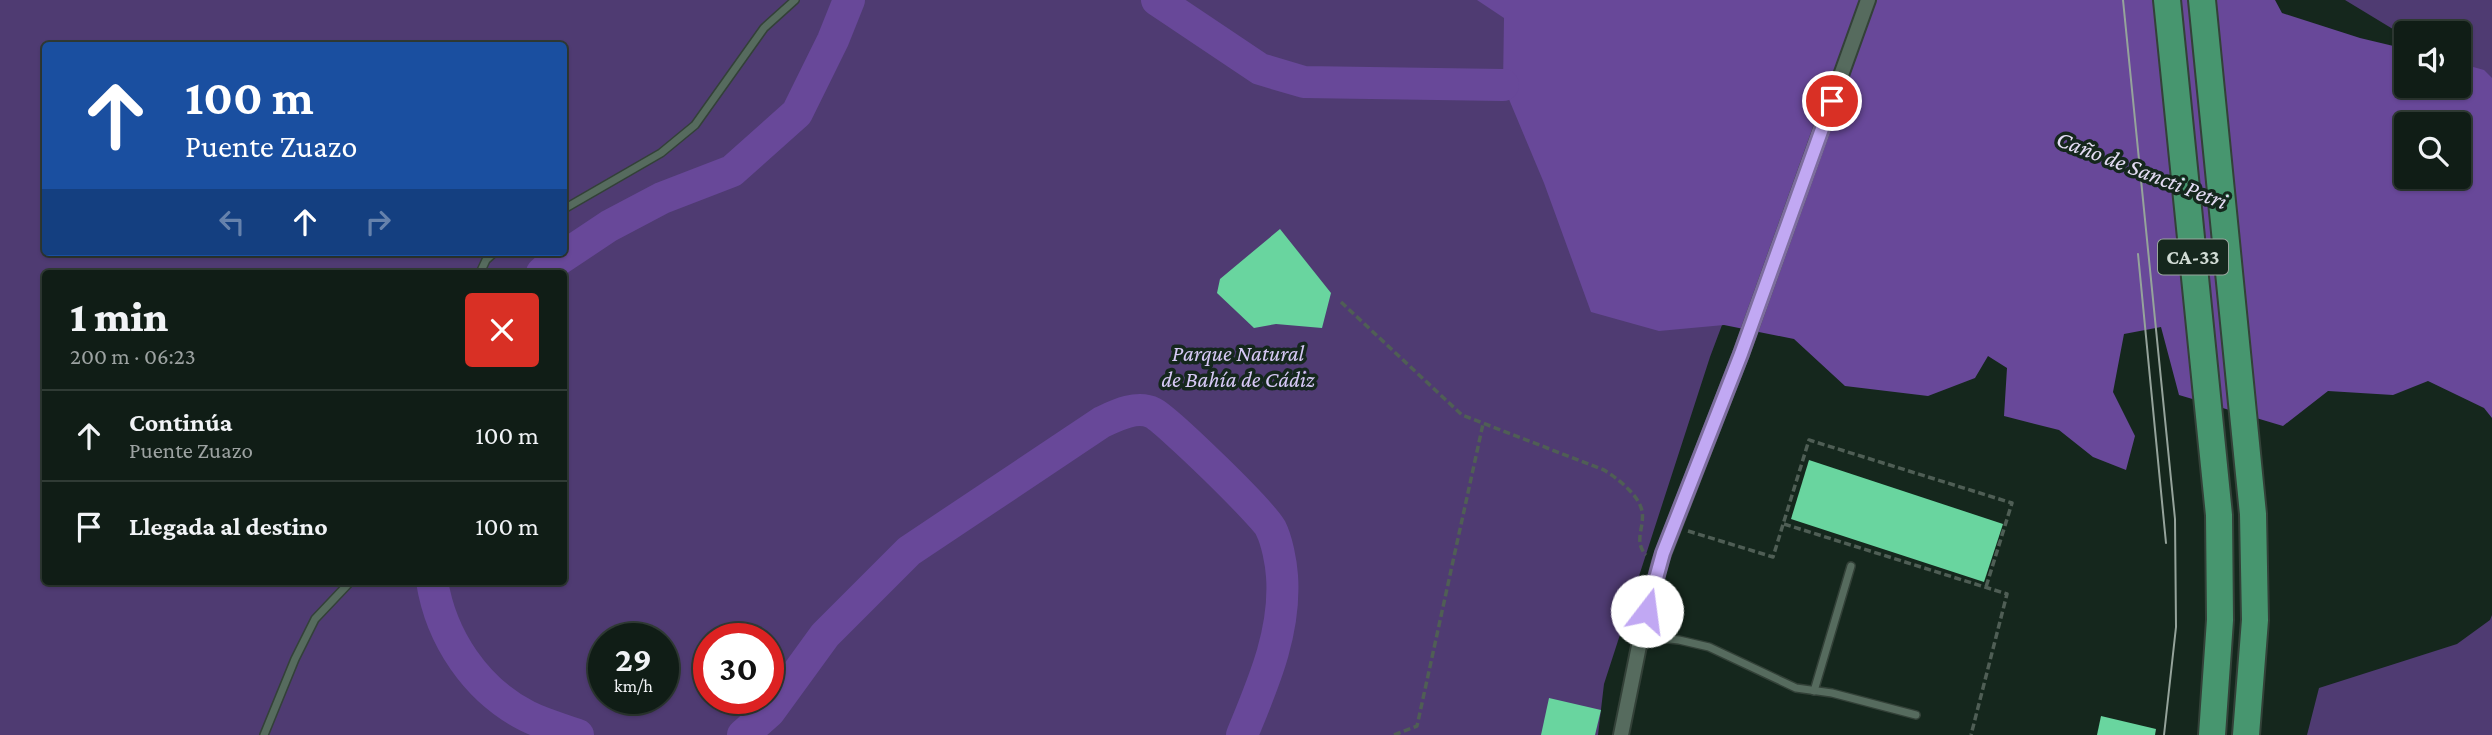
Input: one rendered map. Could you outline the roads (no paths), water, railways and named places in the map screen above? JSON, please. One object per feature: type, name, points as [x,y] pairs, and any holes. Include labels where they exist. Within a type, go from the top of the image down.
[{"type":"highway","name":"CA-33","points":[[2167,0],[2219,515],[2220,620],[2212,735]]},
{"type":"highway","name":"CA-33","points":[[2202,0],[2253,514],[2255,620],[2246,735]]},
{"type":"street","points":[[1621,735],[1641,636],[1660,562],[1741,354],[1868,0]]},
{"type":"lane","points":[[567,207],[661,153],[695,125],[764,28],[795,0]]},
{"type":"lane","points":[[1814,691],[1851,566]]},
{"type":"lane","points":[[264,735],[295,659],[315,619],[347,585]]},
{"type":"lane","points":[[1641,636],[1679,640],[1709,647],[1796,688],[1832,693],[1916,715]]},
{"type":"water","name":"Caño de Sancti Petri","points":[[1477,0],[2275,0],[2282,13],[2394,46],[2394,98],[2471,98],[2471,66],[2484,70],[2492,78],[2492,418],[2484,408],[2428,381],[2393,395],[2328,391],[2283,426],[2179,395],[2161,327],[2124,334],[2113,392],[2135,436],[2126,470],[2093,457],[2059,430],[2004,416],[2007,368],[1988,356],[1975,378],[1928,396],[1845,386],[1794,339],[1724,325],[1659,331],[1591,312],[1544,183],[1503,85],[1504,18]]},
{"type":"waterway","points":[[567,254],[609,226],[662,198],[732,171],[797,113],[833,40],[849,0]]},
{"type":"waterway","points":[[1157,0],[1260,69],[1304,82],[1503,85]]},
{"type":"waterway","points":[[545,270],[564,256]]},
{"type":"waterway","points":[[743,735],[769,712],[825,635],[909,551],[1102,422],[1140,410],[1153,413],[1177,432],[1252,506],[1271,529],[1275,539],[1282,576],[1277,637],[1258,697],[1242,735]]},
{"type":"waterway","points":[[433,585],[443,622],[464,660],[477,677],[492,692],[527,716],[578,735]]},
{"type":"tram line","points":[[2123,0],[2175,519],[2176,627],[2164,735]]},
{"type":"tram line","points":[[2138,254],[2166,543]]},
{"type":"park label","name":"Parque Natural de Bahía de Cádiz","points":[[1238,366]]}]
